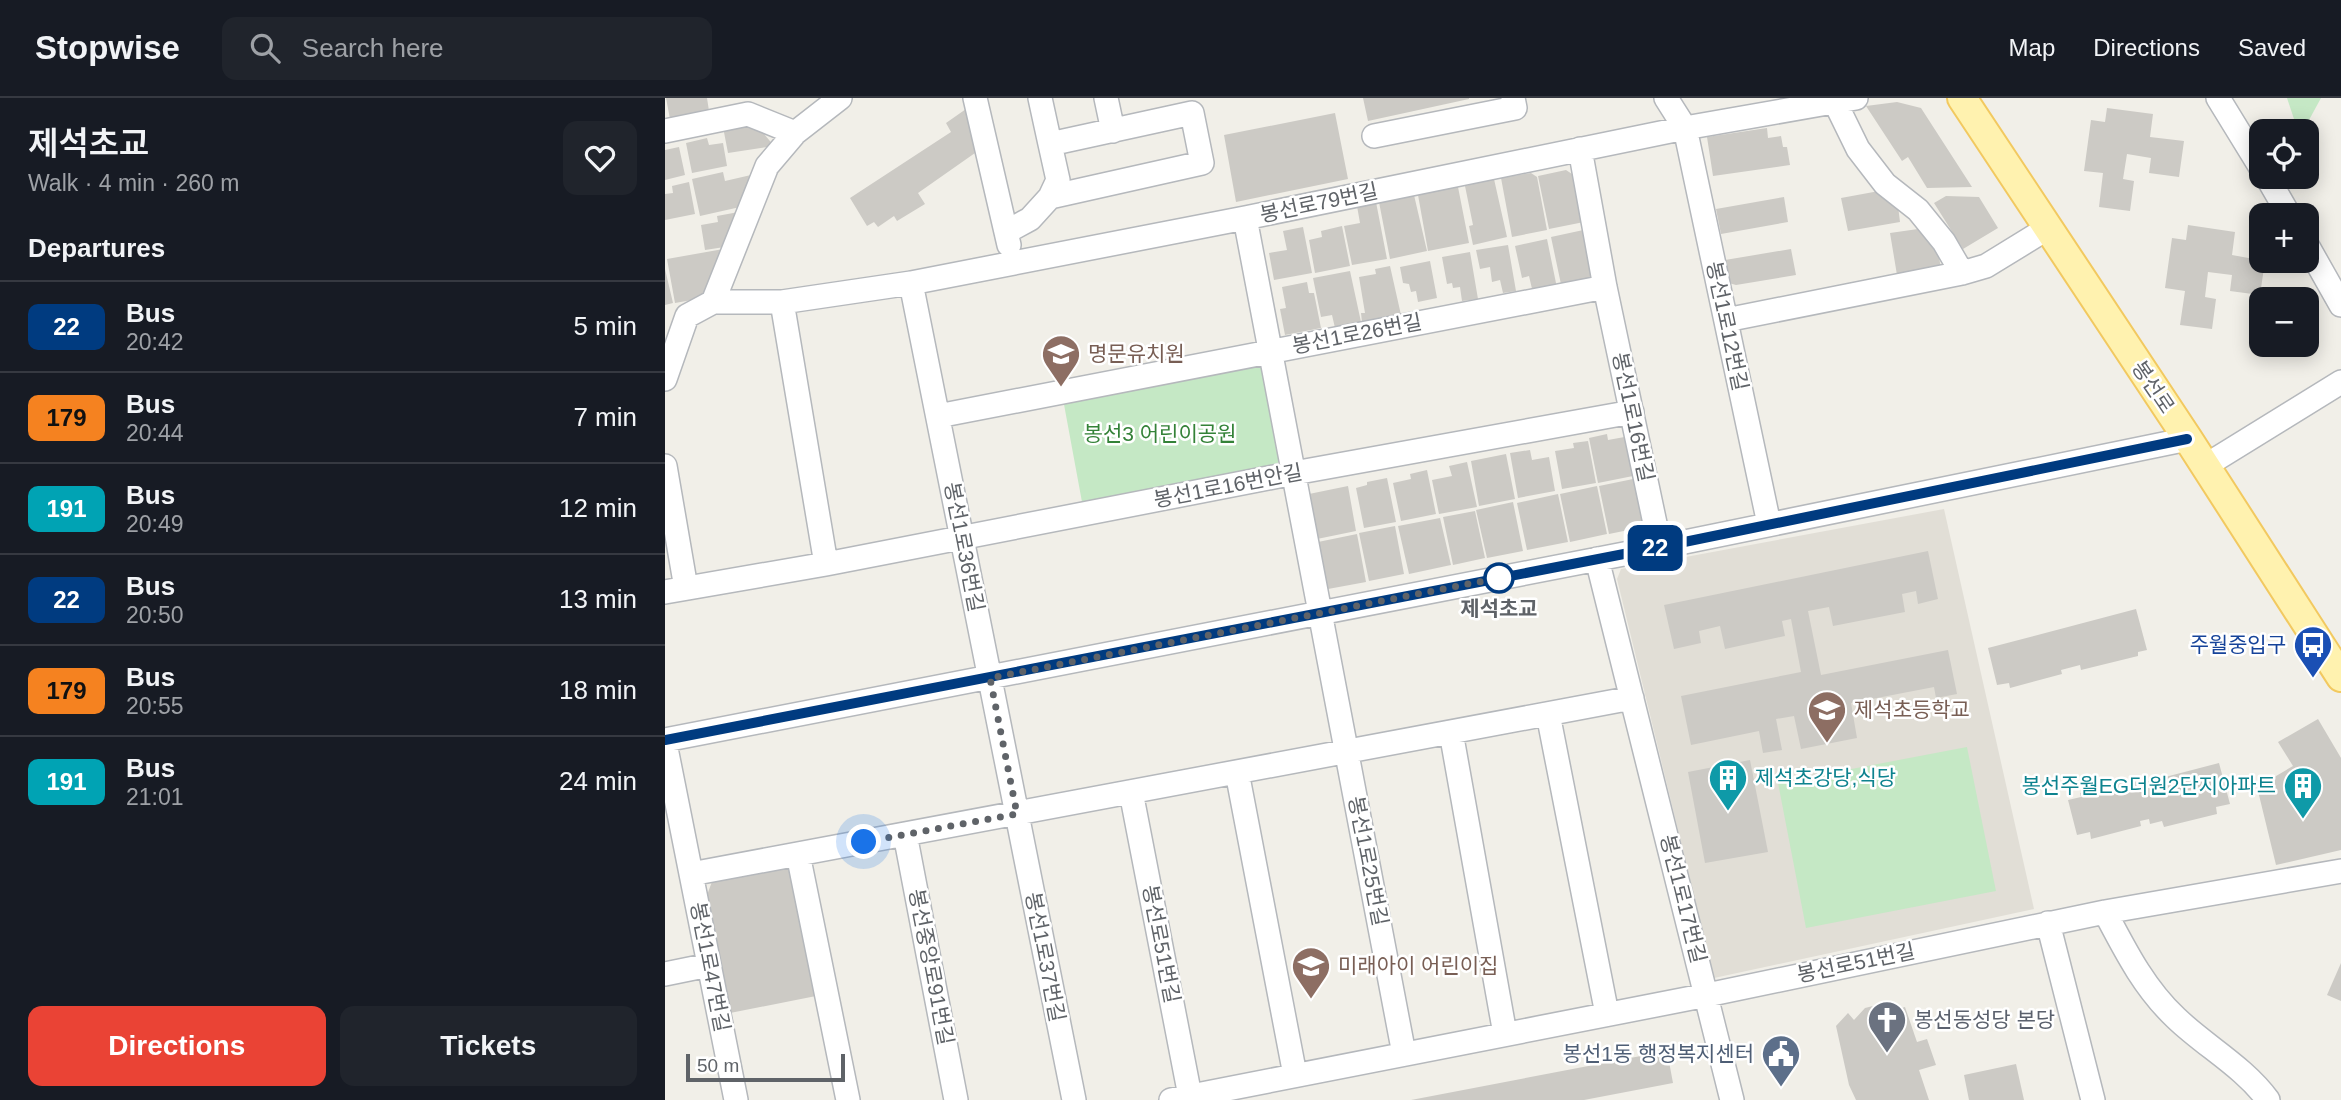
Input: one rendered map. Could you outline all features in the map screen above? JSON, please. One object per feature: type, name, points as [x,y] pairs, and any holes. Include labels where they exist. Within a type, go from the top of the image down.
[{"type":"main road","name":"봉선로","points":[[1962,98],[2341,677]]},
{"type":"street","points":[[665,379],[687,316],[713,302],[767,166],[795,133],[840,98]]},
{"type":"street","points":[[975,98],[1013,263]]},
{"type":"street","points":[[1006,232],[1030,219],[1050,197],[1058,180],[1039,98]]},
{"type":"street","points":[[1106,98],[1113,131]]},
{"type":"street","points":[[1374,136],[1515,108],[1513,98]]},
{"type":"street","points":[[1666,98],[1685,128]]},
{"type":"street","points":[[2218,98],[2249,148]]},
{"type":"street","points":[[1848,99],[1859,149],[1885,184],[1918,210],[1944,242],[1962,273]]},
{"type":"street","name":"봉선로79번길","points":[[713,302],[782,302],[911,283],[1685,128],[1848,99]]},
{"type":"street","points":[[1050,144],[1113,131],[1198,106],[1202,163],[1050,197]]},
{"type":"street","points":[[665,131],[748,114],[795,133]]},
{"type":"street","name":"봉선1로12번길","points":[[1685,128],[1769,524]]},
{"type":"street","name":"봉선1로16번길","points":[[1580,149],[1605,287],[1660,547]]},
{"type":"street","name":"봉선1로26번길","points":[[1245,218],[1321,614]]},
{"type":"street","points":[[1726,320],[1962,273],[1986,266],[2048,228]]},
{"type":"street","points":[[2319,266],[2341,304]]},
{"type":"street","name":"봉선1로36번길","points":[[911,283],[990,678]]},
{"type":"street","name":"봉선1로26번길","points":[[938,416],[1605,287]]},
{"type":"street","points":[[782,302],[826,564]]},
{"type":"street","points":[[2205,466],[2341,382]]},
{"type":"street","name":"봉선1로16번안길","points":[[676,590],[1632,412]]},
{"type":"street","points":[[665,741],[1660,547],[2187,439]]},
{"type":"street","points":[[665,466],[676,590]]},
{"type":"street","name":"봉선1로17번길","points":[[1597,559],[1732,1100]]},
{"type":"street","name":"봉선1로25번길","points":[[1321,614],[1404,1054]]},
{"type":"street","name":"봉선1로37번길","points":[[990,678],[1074,1100]]},
{"type":"street","points":[[905,834],[1632,698]]},
{"type":"street","points":[[1548,714],[1607,1014]]},
{"type":"street","points":[[1458,730],[1505,1034]]},
{"type":"street","name":"봉선1로47번길","points":[[665,741],[736,1100]]},
{"type":"street","points":[[1237,772],[1295,1076]]},
{"type":"street","name":"봉선로51번길","points":[[1131,792],[1181,1098],[1707,995],[2048,923],[2341,872]]},
{"type":"street","name":"봉선1로47번길","points":[[691,874],[905,834]]},
{"type":"street","name":"봉선중앙로91번길","points":[[905,834],[956,1100]]},
{"type":"street","points":[[798,854],[848,1100]]},
{"type":"street","points":[[2105,912],[2126,953],[2159,1002],[2201,1041],[2251,1080],[2268,1100]]},
{"type":"street","points":[[2048,923],[2093,1100]]},
{"type":"street","points":[[665,974],[709,965]]},
{"type":"shaded area","name":"제석초등학교","points":[[1944,509],[2034,909],[1714,978],[1617,579],[1621,569]]},
{"type":"green space","points":[[2287,98],[2321,98],[2310,119],[2294,119]]},
{"type":"green space","name":"봉선3 어린이공원","points":[[1265,361],[1283,456],[1276,465],[1082,502],[1063,399]]},
{"type":"green space","points":[[1967,747],[1996,891],[1806,928],[1778,783]]},
{"type":"building","points":[[666,98],[707,98],[709,111],[670,119]]},
{"type":"building","points":[[1363,98],[1469,98],[1469,99],[1368,121]]},
{"type":"building","points":[[1897,102],[1921,108],[1972,187],[1927,188],[1908,157],[1902,161],[1866,106]]},
{"type":"building","points":[[2107,108],[2153,114],[2150,137],[2184,141],[2179,177],[2149,173],[2151,158],[2127,154],[2123,179],[2134,181],[2130,211],[2099,207],[2103,173],[2084,171],[2091,120],[2105,122]]},
{"type":"building","points":[[966,109],[975,153],[918,193],[925,204],[897,221],[894,216],[878,227],[874,222],[867,226],[850,198],[951,132],[946,123]]},
{"type":"building","points":[[1335,113],[1348,179],[1236,202],[1224,135]]},
{"type":"building","points":[[755,123],[774,146],[728,153],[723,127]]},
{"type":"building","points":[[1767,128],[1768,138],[1781,136],[1783,147],[1787,147],[1790,165],[1713,176],[1707,137]]},
{"type":"building","points":[[707,138],[709,145],[723,143],[727,166],[692,173],[686,143]]},
{"type":"building","points":[[679,147],[685,175],[665,180],[665,150]]},
{"type":"building","points":[[1566,170],[1581,180],[1589,221],[1549,229],[1538,176]]},
{"type":"building","points":[[723,172],[725,181],[751,175],[755,194],[749,205],[700,216],[692,179]]},
{"type":"building","points":[[1531,173],[1537,177],[1547,230],[1512,237],[1501,178]]},
{"type":"building","points":[[1494,179],[1507,237],[1473,245],[1469,226],[1473,225],[1465,186]]},
{"type":"building","points":[[689,182],[695,214],[665,220],[665,194],[673,193],[672,186]]},
{"type":"building","points":[[1458,187],[1469,243],[1428,251],[1418,195]]},
{"type":"building","points":[[1879,191],[1898,206],[1900,222],[1848,231],[1841,198]]},
{"type":"building","points":[[1414,195],[1427,251],[1390,259],[1379,202]]},
{"type":"building","points":[[1946,196],[1979,197],[1998,228],[1963,249],[1934,203]]},
{"type":"building","points":[[1784,197],[1788,222],[1721,234],[1716,209]]},
{"type":"building","points":[[1376,202],[1387,259],[1352,265],[1344,226],[1360,223],[1357,206]]},
{"type":"building","points":[[744,211],[731,246],[705,250],[701,225],[718,222],[717,216]]},
{"type":"building","points":[[2188,225],[2235,232],[2232,255],[2249,258],[2249,273],[2263,273],[2261,287],[2249,287],[2249,294],[2230,291],[2232,275],[2208,272],[2205,297],[2216,299],[2212,329],[2180,325],[2185,291],[2165,288],[2172,238],[2186,240]]},
{"type":"building","points":[[1342,226],[1350,266],[1315,273],[1309,240],[1322,237],[1321,231]]},
{"type":"building","points":[[1303,227],[1312,273],[1274,280],[1269,253],[1287,250],[1283,231]]},
{"type":"building","points":[[1588,229],[1597,268],[1588,283],[1562,289],[1551,237]]},
{"type":"building","points":[[1918,229],[1938,252],[1941,268],[1897,275],[1890,233]]},
{"type":"building","points":[[1547,239],[1557,288],[1533,293],[1529,276],[1522,278],[1515,246]]},
{"type":"building","points":[[1508,245],[1516,291],[1503,293],[1500,280],[1492,282],[1490,267],[1480,269],[1476,250]]},
{"type":"building","points":[[729,248],[709,297],[675,303],[667,259]]},
{"type":"building","points":[[1791,249],[1796,275],[1736,285],[1729,283],[1725,260]]},
{"type":"building","points":[[1470,252],[1478,299],[1462,301],[1460,287],[1453,288],[1452,283],[1447,284],[1442,257]]},
{"type":"building","points":[[1430,261],[1437,298],[1418,302],[1416,291],[1411,292],[1409,284],[1403,283],[1400,267]]},
{"type":"building","points":[[1390,266],[1401,315],[1362,322],[1361,313],[1365,313],[1359,277],[1376,274],[1375,269]]},
{"type":"building","points":[[665,269],[673,303],[665,305]]},
{"type":"building","points":[[1350,271],[1361,322],[1335,328],[1332,315],[1321,317],[1313,278]]},
{"type":"building","points":[[1307,282],[1309,293],[1314,293],[1321,328],[1285,335],[1280,309],[1286,308],[1282,287]]},
{"type":"building","points":[[1607,434],[1608,440],[1630,436],[1638,475],[1598,483],[1589,438]]},
{"type":"building","points":[[1588,441],[1596,483],[1562,489],[1555,451],[1574,448],[1573,443]]},
{"type":"building","points":[[1530,450],[1532,460],[1549,457],[1555,491],[1518,498],[1510,453]]},
{"type":"building","points":[[1506,454],[1515,499],[1479,506],[1471,461]]},
{"type":"building","points":[[1467,462],[1477,507],[1439,514],[1432,480],[1452,476],[1449,466]]},
{"type":"building","points":[[1427,470],[1436,514],[1401,521],[1393,483],[1411,479],[1410,474]]},
{"type":"building","points":[[1387,478],[1396,522],[1364,528],[1356,488],[1367,485],[1367,482]]},
{"type":"building","points":[[1638,478],[1648,526],[1609,534],[1599,486]]},
{"type":"building","points":[[1348,486],[1356,531],[1317,539],[1309,494]]},
{"type":"building","points":[[1597,486],[1607,534],[1570,542],[1560,494]]},
{"type":"building","points":[[1558,494],[1568,542],[1527,550],[1517,503]]},
{"type":"building","points":[[1513,502],[1523,551],[1487,558],[1476,510]]},
{"type":"building","points":[[1475,511],[1485,558],[1453,565],[1443,517]]},
{"type":"building","points":[[1440,518],[1451,565],[1409,574],[1398,526]]},
{"type":"building","points":[[1395,526],[1404,574],[1369,581],[1359,533]]},
{"type":"building","points":[[1357,534],[1366,582],[1328,589],[1318,542]]},
{"type":"building","points":[[1928,551],[1938,599],[1918,604],[1916,591],[1902,594],[1905,612],[1833,626],[1829,607],[1808,611],[1821,675],[1948,650],[1957,694],[1936,698],[1934,687],[1851,703],[1857,738],[1801,749],[1794,716],[1776,719],[1782,750],[1763,753],[1759,731],[1691,745],[1681,696],[1801,672],[1791,619],[1782,621],[1785,636],[1725,649],[1720,626],[1699,631],[1701,643],[1674,649],[1664,605]]},
{"type":"building","points":[[2136,609],[2147,650],[2138,652],[2138,656],[2081,670],[2080,665],[2061,670],[2062,674],[2010,688],[2009,683],[1997,685],[1988,648]]},
{"type":"building","name":"봉선주월EG더원2단지아파트","points":[[2318,719],[2341,758],[2341,850],[2276,865],[2259,786],[2293,766],[2278,742]]},
{"type":"building","name":"제석초강당,식당","points":[[1750,760],[1768,852],[1705,863],[1688,772]]},
{"type":"building","points":[[2219,763],[2230,804],[2216,807],[2217,814],[2164,827],[2162,821],[2150,824],[2149,819],[2140,821],[2141,826],[2091,839],[2090,832],[2077,835],[2068,800],[2081,797],[2080,793],[2145,777],[2146,782]]},
{"type":"building","points":[[783,864],[792,875],[816,996],[730,1013],[707,895],[713,879]]},
{"type":"building","points":[[2341,963],[2341,1001],[2327,995]]},
{"type":"building","name":"봉선동성당 본당","points":[[1885,1003],[1892,1011],[1905,1007],[1917,1042],[1927,1039],[1936,1065],[1919,1070],[1929,1100],[1856,1100],[1849,1085],[1836,1026],[1848,1013],[1854,1020],[1865,1008]]},
{"type":"building","points":[[1667,1051],[1673,1083],[1584,1100],[1411,1100]]},
{"type":"building","points":[[2016,1064],[2024,1100],[1969,1100],[1964,1075]]},
{"type":"bus line","name":"22","points":[[665,740],[1660,547],[2187,439]]},
{"type":"place","name":"명문유치원","points":[[1061,388]]},
{"type":"place","name":"제석초교","points":[[1499,578]]},
{"type":"place","name":"주월중입구","points":[[2313,679]]},
{"type":"place","name":"제석초등학교","points":[[1827,744]]},
{"type":"place","name":"제석초강당,식당","points":[[1728,812]]},
{"type":"place","name":"봉선주월EG더원2단지아파트","points":[[2303,820]]},
{"type":"place","name":"미래아이 어린이집","points":[[1311,1000]]},
{"type":"place","name":"봉선동성당 본당","points":[[1887,1054]]},
{"type":"place","name":"봉선1동 행정복지센터","points":[[1781,1088]]},
{"type":"route","points":[[864,842],[1017,814],[990,678],[1499,578]]}]
